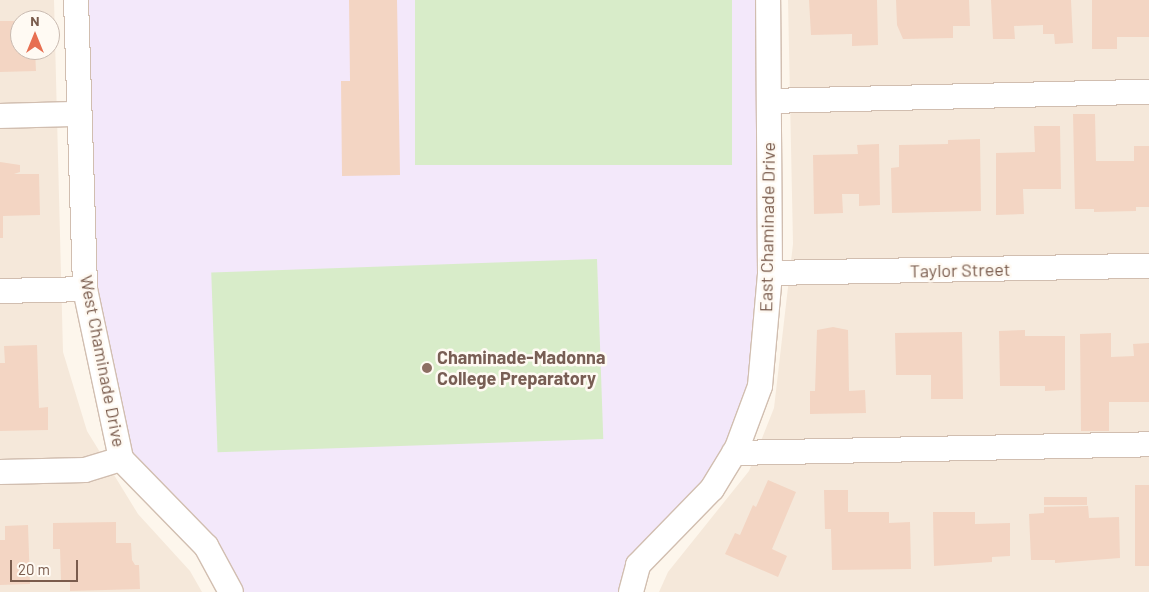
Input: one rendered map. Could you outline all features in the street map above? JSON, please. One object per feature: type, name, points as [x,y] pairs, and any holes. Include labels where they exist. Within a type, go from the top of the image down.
[{"type":"street","name":"West Chaminade Drive","points":[[76,0],[85,288],[122,459],[206,546],[231,592]]},
{"type":"street","name":"East Chaminade Drive","points":[[631,592],[638,565],[712,490],[734,453],[760,386],[770,273],[768,0]]},
{"type":"street","points":[[769,101],[1149,92]]},
{"type":"street","points":[[0,116],[79,114]]},
{"type":"street","name":"Taylor Street","points":[[770,273],[1149,266]]},
{"type":"street","points":[[0,291],[85,288]]},
{"type":"street","points":[[734,453],[1149,444]]},
{"type":"street","points":[[0,472],[85,470],[122,459]]},
{"type":"shaded area","points":[[0,0],[54,0],[54,10],[10,10],[10,60],[56,60],[63,352],[87,431],[138,514],[190,571],[202,592],[0,592]]},
{"type":"shaded area","name":"Chaminade-Madonna College Preparatory","points":[[77,0],[766,0],[770,273],[737,448],[631,592],[231,592],[121,459],[85,289]]},
{"type":"shaded area","points":[[788,0],[1149,0],[1149,592],[659,592],[668,572],[749,471],[774,408],[793,244]]},
{"type":"green space","points":[[415,0],[732,0],[732,165],[415,165]]},
{"type":"green space","points":[[597,259],[603,439],[218,452],[211,272]]},
{"type":"building","points":[[349,0],[397,0],[400,175],[342,176],[341,81],[350,81]]},
{"type":"building","points":[[809,0],[877,0],[878,45],[852,46],[852,34],[811,35]]},
{"type":"building","points":[[896,0],[969,0],[970,26],[953,26],[953,38],[903,39],[897,25]]},
{"type":"building","points":[[991,0],[1071,0],[1073,43],[1055,44],[1054,34],[1043,34],[1043,25],[1014,26],[1015,39],[993,39]]},
{"type":"building","points":[[1092,0],[1149,0],[1149,37],[1117,37],[1117,49],[1092,49]]},
{"type":"building","points":[[0,21],[10,21],[10,60],[35,60],[36,71],[0,72]]},
{"type":"building","points":[[1073,114],[1095,114],[1096,161],[1134,161],[1134,146],[1149,146],[1149,207],[1136,207],[1136,211],[1094,212],[1094,209],[1075,209]]},
{"type":"building","points":[[1034,126],[1060,126],[1061,189],[1023,189],[1024,214],[996,215],[996,153],[1035,152]]},
{"type":"building","points":[[980,139],[981,211],[892,213],[891,168],[899,167],[899,145],[948,144],[948,140]]},
{"type":"building","points":[[879,144],[880,205],[859,206],[859,194],[842,194],[843,213],[814,214],[813,155],[858,154],[857,145]]},
{"type":"building","points":[[0,162],[20,165],[20,172],[14,174],[39,174],[40,215],[3,216],[3,238],[0,238]]},
{"type":"building","points":[[833,327],[848,330],[849,391],[865,390],[866,413],[810,414],[810,391],[815,391],[817,330]]},
{"type":"building","points":[[1025,330],[1025,336],[1065,336],[1065,390],[1045,391],[1045,386],[1000,386],[999,331]]},
{"type":"building","points":[[962,332],[963,399],[931,399],[931,375],[896,375],[895,333]]},
{"type":"building","points":[[1111,333],[1111,357],[1134,356],[1133,344],[1149,343],[1149,402],[1109,402],[1109,431],[1081,431],[1080,334]]},
{"type":"building","points":[[37,345],[39,408],[48,407],[48,430],[0,431],[0,363],[5,363],[4,346]]},
{"type":"building","points":[[768,480],[796,492],[772,549],[787,556],[778,577],[725,554],[735,533],[740,535],[753,505],[756,507]]},
{"type":"building","points":[[1135,485],[1149,485],[1149,566],[1135,566]]},
{"type":"building","points":[[824,490],[848,490],[848,512],[889,512],[889,523],[910,522],[911,569],[832,570],[831,529],[825,529]]},
{"type":"building","points":[[1044,497],[1087,497],[1087,505],[1044,505]]},
{"type":"building","points":[[1088,506],[1089,518],[1119,517],[1120,558],[1055,563],[1055,560],[1031,560],[1029,514],[1044,513],[1044,507]]},
{"type":"building","points":[[933,512],[975,512],[975,524],[1010,523],[1010,556],[992,557],[992,562],[934,566]]},
{"type":"building","points":[[116,522],[116,543],[131,543],[132,560],[135,565],[139,565],[140,589],[70,591],[70,580],[61,581],[60,549],[53,549],[53,523]]},
{"type":"building","points":[[28,525],[30,584],[0,585],[0,540],[5,540],[5,526]]},
{"type":"place","name":"Chaminade-Madonna College Preparatory","points":[[427,368]]}]
